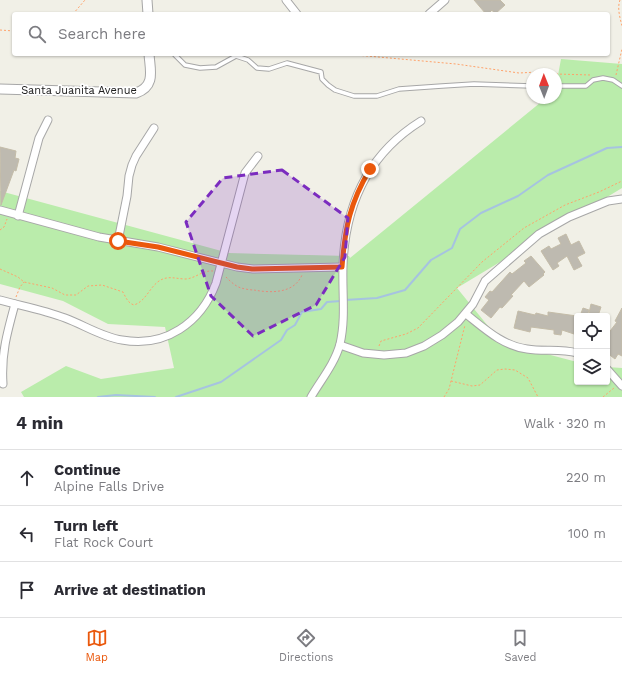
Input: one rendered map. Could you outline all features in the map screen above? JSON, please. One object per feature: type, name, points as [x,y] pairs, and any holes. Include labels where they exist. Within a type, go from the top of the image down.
[{"type":"street","points":[[147,0],[148,12]]},
{"type":"street","points":[[286,0],[295,12]]},
{"type":"street","points":[[431,12],[445,0]]},
{"type":"street","name":"Santa Juanita Avenue","points":[[0,89],[136,93],[145,89],[150,82],[149,56]]},
{"type":"street","points":[[18,216],[39,138],[48,120]]},
{"type":"street","points":[[311,397],[329,368],[340,345],[344,306],[342,267],[345,231],[360,186],[374,164],[391,144],[403,133],[421,121]]},
{"type":"street","points":[[118,241],[132,165],[154,128]]},
{"type":"street","points":[[0,300],[64,317],[111,337],[122,340],[145,341],[177,332],[193,320],[206,304],[212,293],[245,173],[258,156]]},
{"type":"street","points":[[340,345],[363,353],[377,355],[406,353],[424,346],[442,335],[458,322],[473,304],[486,281],[539,234],[608,201],[622,199]]},
{"type":"street","points":[[0,210],[99,237],[158,247],[220,267],[252,269],[342,267]]},
{"type":"street","points":[[3,384],[3,353],[15,304]]},
{"type":"street","points":[[466,314],[494,335],[515,346],[527,349],[564,350],[574,352]]},
{"type":"street","points":[[610,372],[620,380]]},
{"type":"lane","points":[[176,56],[185,65],[200,68],[216,67],[236,56],[248,60],[257,68],[269,69],[286,63],[321,72],[322,79],[328,85],[335,90],[354,96],[377,96],[399,89],[474,84],[526,86]]},
{"type":"lane","points":[[562,86],[586,86],[593,80],[603,78],[613,80],[622,86]]},
{"type":"path","points":[[75,12],[85,0]]},
{"type":"path","points":[[620,0],[619,15],[622,26]]},
{"type":"path","points":[[0,30],[12,31]]},
{"type":"path","points":[[616,76],[622,49]]},
{"type":"path","points":[[367,56],[456,64],[519,73],[526,73]]},
{"type":"path","points":[[562,74],[593,75]]},
{"type":"path","points":[[377,355],[380,342],[406,334],[418,328],[482,262],[524,228],[565,205],[599,192],[622,181]]},
{"type":"path","points":[[0,230],[4,227],[9,213]]},
{"type":"path","points":[[0,269],[18,277],[24,282],[52,288],[65,295],[76,295],[88,286],[102,285],[123,292],[126,300],[130,304],[134,305],[144,300],[154,285],[169,277],[187,279],[208,270],[220,267],[230,281],[241,288],[271,292],[282,291],[292,286],[300,279],[306,268]]},
{"type":"path","points":[[15,304],[20,287],[24,282]]},
{"type":"path","points":[[444,397],[449,389],[465,325],[466,314]]},
{"type":"path","points":[[451,381],[472,386],[480,385],[497,370],[505,368],[516,370],[528,378],[538,397]]},
{"type":"path","points":[[603,397],[620,380]]},
{"type":"highlighted area","points":[[282,170],[348,218],[345,257],[316,305],[253,336],[211,296],[186,222],[223,178]]},
{"type":"green space","points":[[561,59],[622,64],[622,188],[457,288],[501,342],[574,361],[574,385],[610,385],[610,367],[622,368],[622,397],[24,397],[21,392],[66,366],[101,379],[174,368],[165,327],[108,324],[63,301],[0,284],[0,191],[229,253],[349,256],[350,258],[539,104],[562,104],[562,68],[559,68]]},
{"type":"building","points":[[474,0],[500,0],[505,5],[497,12],[494,12],[492,10],[490,12],[484,12]]},
{"type":"building","points":[[0,147],[16,151],[15,158],[19,159],[16,171],[14,170],[1,205]]},
{"type":"building","points":[[566,234],[571,245],[579,241],[585,253],[577,257],[582,266],[574,270],[567,256],[557,263],[559,266],[553,270],[541,251],[549,246],[551,249],[561,244],[558,238]]},
{"type":"building","points":[[531,256],[545,272],[543,274],[544,275],[529,287],[524,281],[511,295],[513,296],[502,308],[500,307],[491,318],[481,310],[489,300],[485,297],[490,291],[492,292],[510,272],[512,274],[526,263],[524,261]]},
{"type":"building","points":[[591,304],[601,307],[599,313],[589,313]]},
{"type":"building","points":[[583,308],[589,310],[588,313],[581,313]]},
{"type":"building","points":[[622,308],[622,356],[618,354],[615,359],[610,355],[610,331],[617,322],[615,321]]},
{"type":"building","points":[[518,311],[535,315],[536,313],[548,316],[548,312],[574,316],[574,334],[562,330],[561,335],[554,334],[554,330],[531,327],[530,332],[514,328]]},
{"type":"waterway","points":[[345,300],[377,298],[405,290],[431,260],[452,248],[460,229],[481,213],[518,196],[548,175],[607,148],[622,147]]},
{"type":"waterway","points":[[176,397],[221,382],[281,340],[287,330],[295,325],[302,312],[321,309],[327,302],[341,301]]},
{"type":"waterway","points":[[98,397],[116,395],[155,397]]},
{"type":"route","points":[[118,241],[158,247],[237,267],[252,269],[342,267],[345,231],[349,216],[360,186],[370,169]]}]
